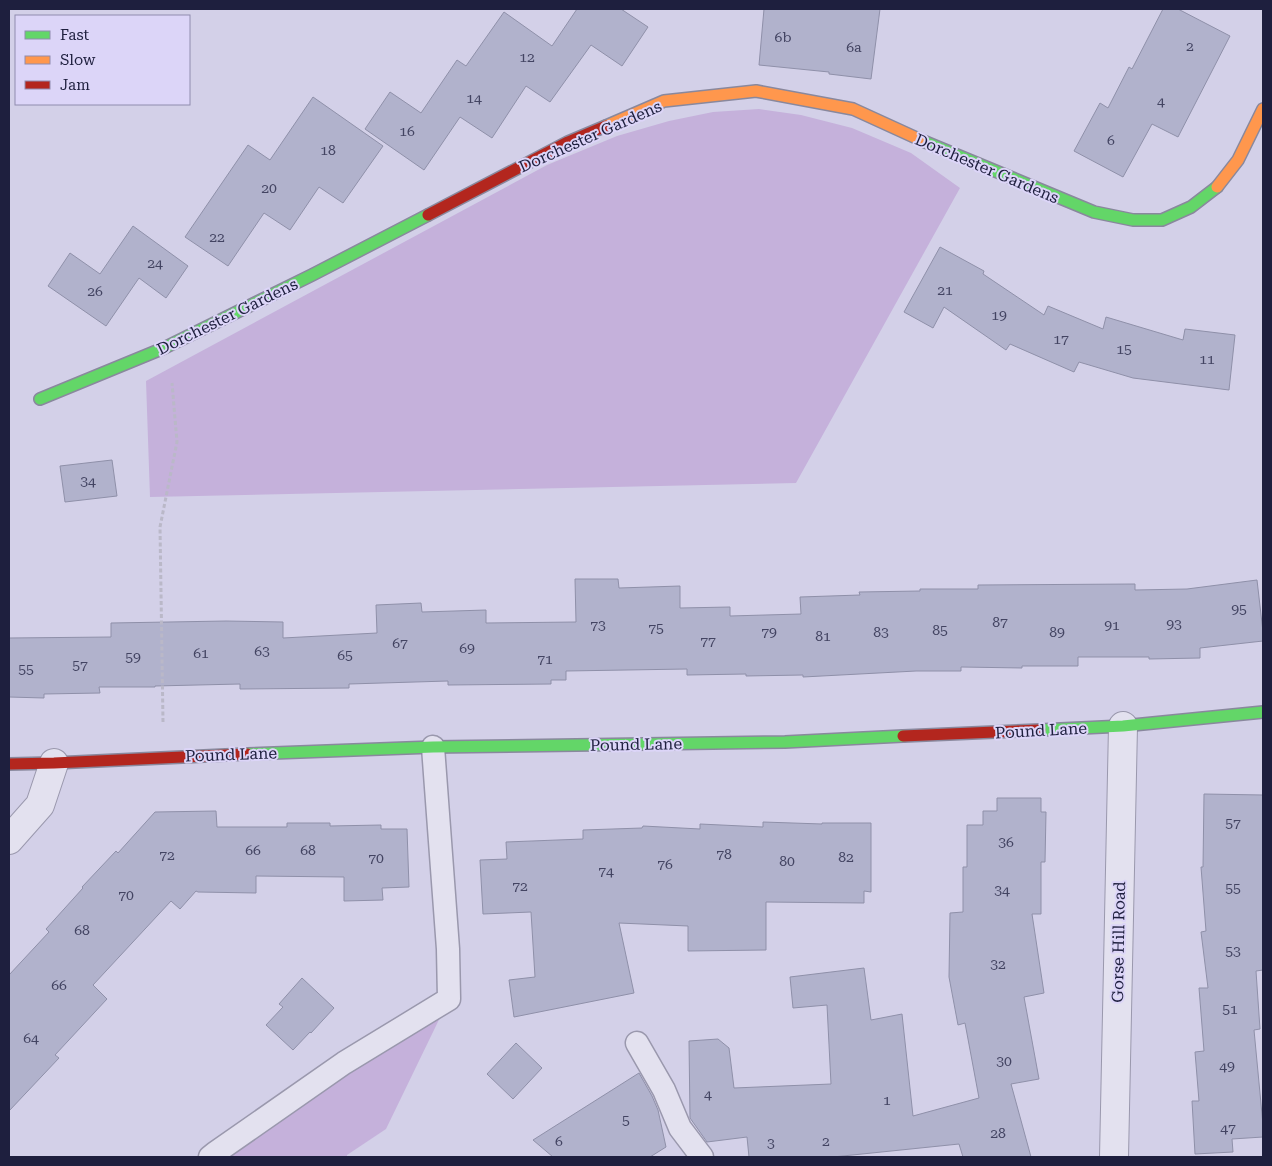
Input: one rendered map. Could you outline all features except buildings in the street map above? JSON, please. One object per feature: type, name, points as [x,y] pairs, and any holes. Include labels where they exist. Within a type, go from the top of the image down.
[{"type":"street","name":"Dorchester Gardens","points":[[40,399],[164,348],[312,275],[568,142],[664,101],[756,91],[854,109],[946,151],[1094,212],[1133,220],[1162,220],[1191,207],[1218,186],[1238,160],[1263,109]]},
{"type":"street","name":"Pound Lane","points":[[9,764],[433,747],[785,742],[1123,726],[1263,712]]},
{"type":"street","name":"Gorse Hill Road","points":[[1114,1157],[1123,726]]},
{"type":"street","points":[[9,840],[40,805],[54,763]]},
{"type":"lane","points":[[210,1157],[344,1063],[449,999],[448,949],[433,747]]},
{"type":"lane","points":[[637,1043],[664,1090],[680,1128],[702,1157]]},
{"type":"path","points":[[163,757],[160,527],[177,442],[171,377],[164,348]]},
{"type":"shaded area","points":[[759,109],[801,115],[852,128],[911,153],[960,188],[796,483],[150,497],[146,381],[547,165],[617,136],[669,121],[713,112]]},
{"type":"shaded area","points":[[449,999],[386,1129],[347,1155],[347,1157],[210,1157]]},
{"type":"traffic: fast","points":[[923,141],[1094,212],[1133,220],[1162,220],[1191,207],[1217,187]]},
{"type":"traffic: fast","points":[[40,399],[164,348],[428,215]]},
{"type":"traffic: fast","points":[[1040,730],[1123,726],[1263,712]]},
{"type":"traffic: fast","points":[[247,754],[433,747],[785,742],[903,736]]},
{"type":"traffic: slow","points":[[606,126],[664,101],[756,91],[853,109],[923,141]]},
{"type":"traffic: slow","points":[[1217,187],[1238,160],[1263,109]]},
{"type":"traffic: jam","points":[[428,215],[568,142],[606,126]]},
{"type":"traffic: jam","points":[[903,736],[1040,730]]},
{"type":"traffic: jam","points":[[9,764],[247,754]]}]
